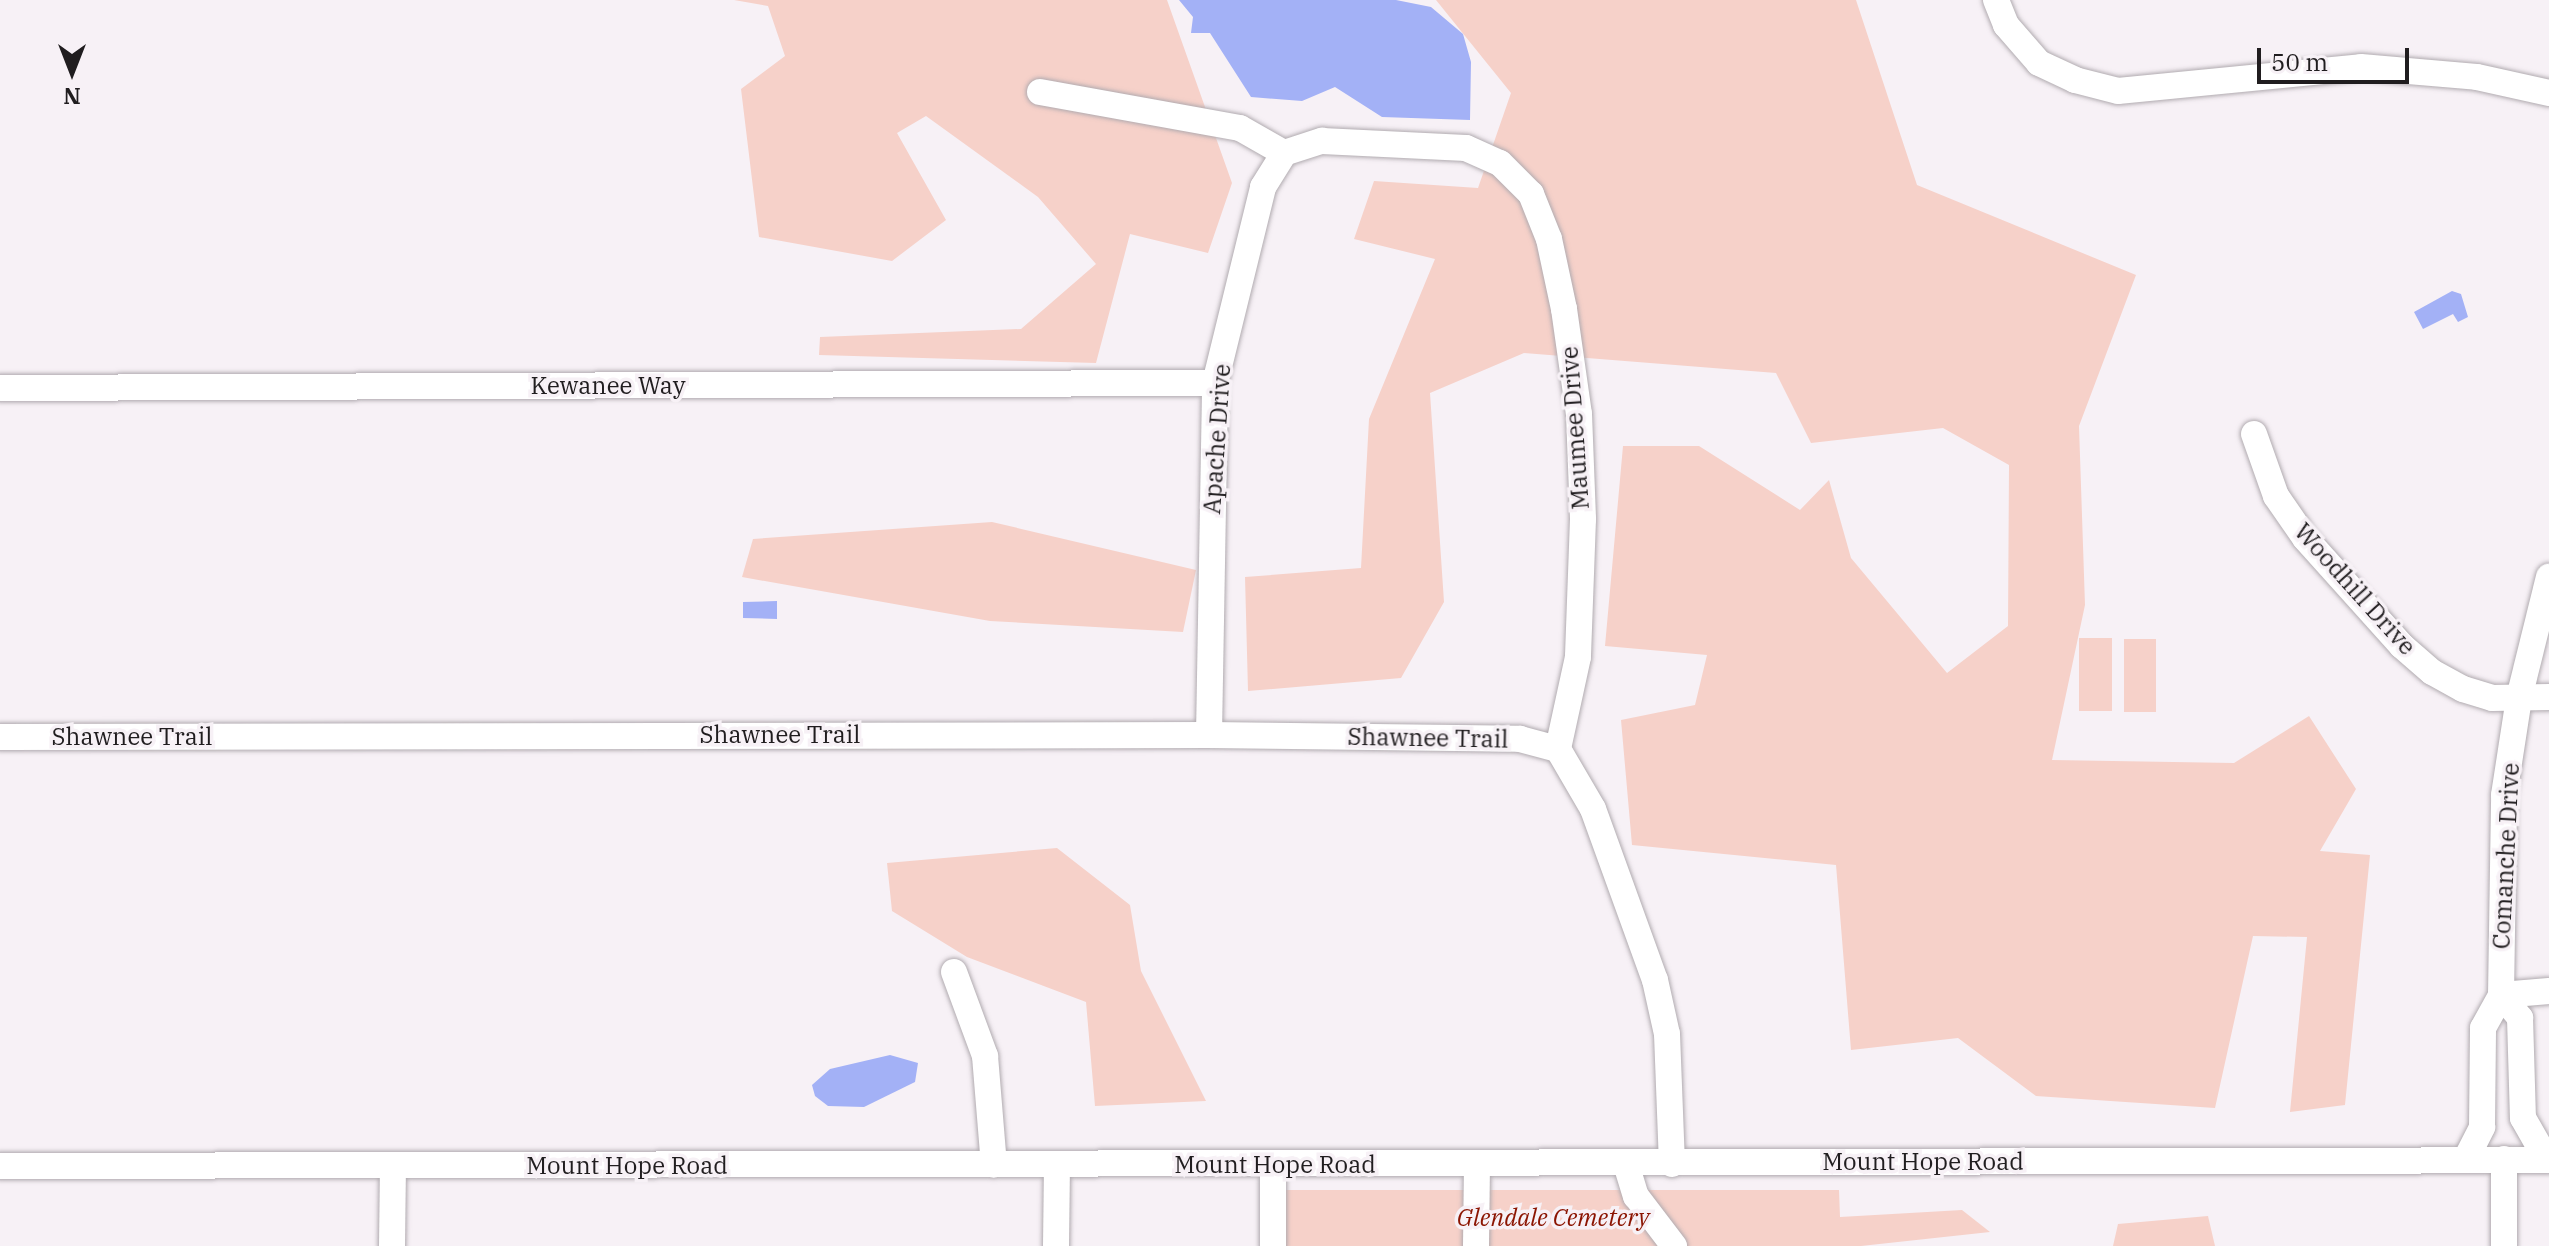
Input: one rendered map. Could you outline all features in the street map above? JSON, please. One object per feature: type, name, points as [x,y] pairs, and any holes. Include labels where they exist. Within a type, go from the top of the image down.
[{"type":"street","points":[[1996,0],[2006,25],[2039,63],[2075,80],[2118,91],[2361,67],[2477,77],[2549,93]]},
{"type":"street","points":[[1040,92],[1240,128],[1284,153]]},
{"type":"street","name":"Maumee Drive","points":[[1284,153],[1322,141],[1466,148],[1500,163],[1531,194],[1549,239],[1564,309],[1579,414],[1583,519],[1578,657],[1558,749]]},
{"type":"street","name":"Apache Drive","points":[[1209,735],[1215,383],[1263,187],[1284,153]]},
{"type":"street","name":"Kewanee Way","points":[[0,388],[1215,383]]},
{"type":"street","name":"Woodhill Drive","points":[[2254,434],[2276,496],[2305,538],[2402,646],[2463,689],[2519,698],[2549,697]]},
{"type":"street","name":"Comanche Drive","points":[[2466,1159],[2482,1127],[2483,1028],[2501,995],[2504,795],[2519,698],[2549,577]]},
{"type":"street","name":"Shawnee Trail","points":[[0,737],[1209,735],[1520,739],[1558,749]]},
{"type":"street","points":[[1558,749],[1593,809],[1655,980],[1667,1034],[1672,1164]]},
{"type":"street","points":[[954,972],[985,1056],[994,1165]]},
{"type":"street","points":[[2501,995],[2549,991]]},
{"type":"street","points":[[2501,995],[2520,1018],[2523,1118],[2548,1160]]},
{"type":"street","points":[[2504,1159],[2504,1246]]},
{"type":"street","name":"Mount Hope Road","points":[[0,1166],[2548,1160]]},
{"type":"street","points":[[1476,1246],[1477,1164]]},
{"type":"street","points":[[1626,1164],[1636,1196],[1674,1246]]},
{"type":"street","points":[[1056,1246],[1057,1165]]},
{"type":"street","points":[[1273,1165],[1273,1246]]},
{"type":"street","points":[[392,1246],[393,1166]]},
{"type":"green space","points":[[734,0],[1167,0],[1232,183],[1208,253],[1130,234],[1096,363],[819,355],[820,337],[1021,329],[1096,264],[1038,197],[926,116],[897,133],[946,220],[892,261],[759,237],[741,89],[785,56],[768,6]]},
{"type":"green space","points":[[1436,0],[1856,0],[1917,185],[2136,275],[2079,426],[2085,605],[2052,760],[2234,763],[2309,716],[2356,789],[2320,851],[2370,855],[2345,1105],[2290,1112],[2307,937],[2253,936],[2215,1108],[2036,1096],[1958,1038],[1851,1050],[1836,865],[1632,845],[1621,720],[1695,705],[1707,655],[1605,646],[1623,446],[1699,446],[1800,510],[1829,480],[1851,558],[1947,673],[2008,626],[2009,465],[1943,428],[1811,443],[1776,373],[1524,353],[1430,393],[1444,602],[1401,678],[1248,691],[1245,577],[1361,568],[1369,419],[1435,259],[1354,239],[1374,181],[1478,188],[1511,93]]},
{"type":"green space","points":[[992,522],[1196,570],[1183,632],[990,621],[742,577],[753,539]]},
{"type":"green space","points":[[2079,638],[2112,638],[2112,711],[2079,711]]},
{"type":"green space","points":[[2124,639],[2156,639],[2156,712],[2124,712]]},
{"type":"green space","points":[[1057,848],[1130,905],[1141,971],[1206,1101],[1095,1106],[1086,1002],[967,957],[892,911],[887,863]]},
{"type":"green space","name":"Glendale Cemetery","points":[[1265,1190],[1839,1190],[1840,1217],[1962,1210],[1990,1232],[1861,1246],[1266,1246]]},
{"type":"green space","points":[[2208,1216],[2215,1246],[2113,1246],[2118,1224]]},
{"type":"water","points":[[1179,0],[1396,0],[1431,7],[1463,34],[1471,62],[1470,120],[1382,117],[1335,87],[1302,101],[1251,97],[1210,33],[1191,33],[1193,17]]},
{"type":"water","points":[[2452,291],[2461,294],[2468,317],[2458,322],[2453,314],[2423,329],[2414,312]]},
{"type":"water","points":[[777,601],[777,619],[743,618],[743,602]]},
{"type":"water","points":[[890,1055],[918,1063],[915,1082],[864,1107],[828,1106],[815,1096],[812,1085],[830,1069]]}]
